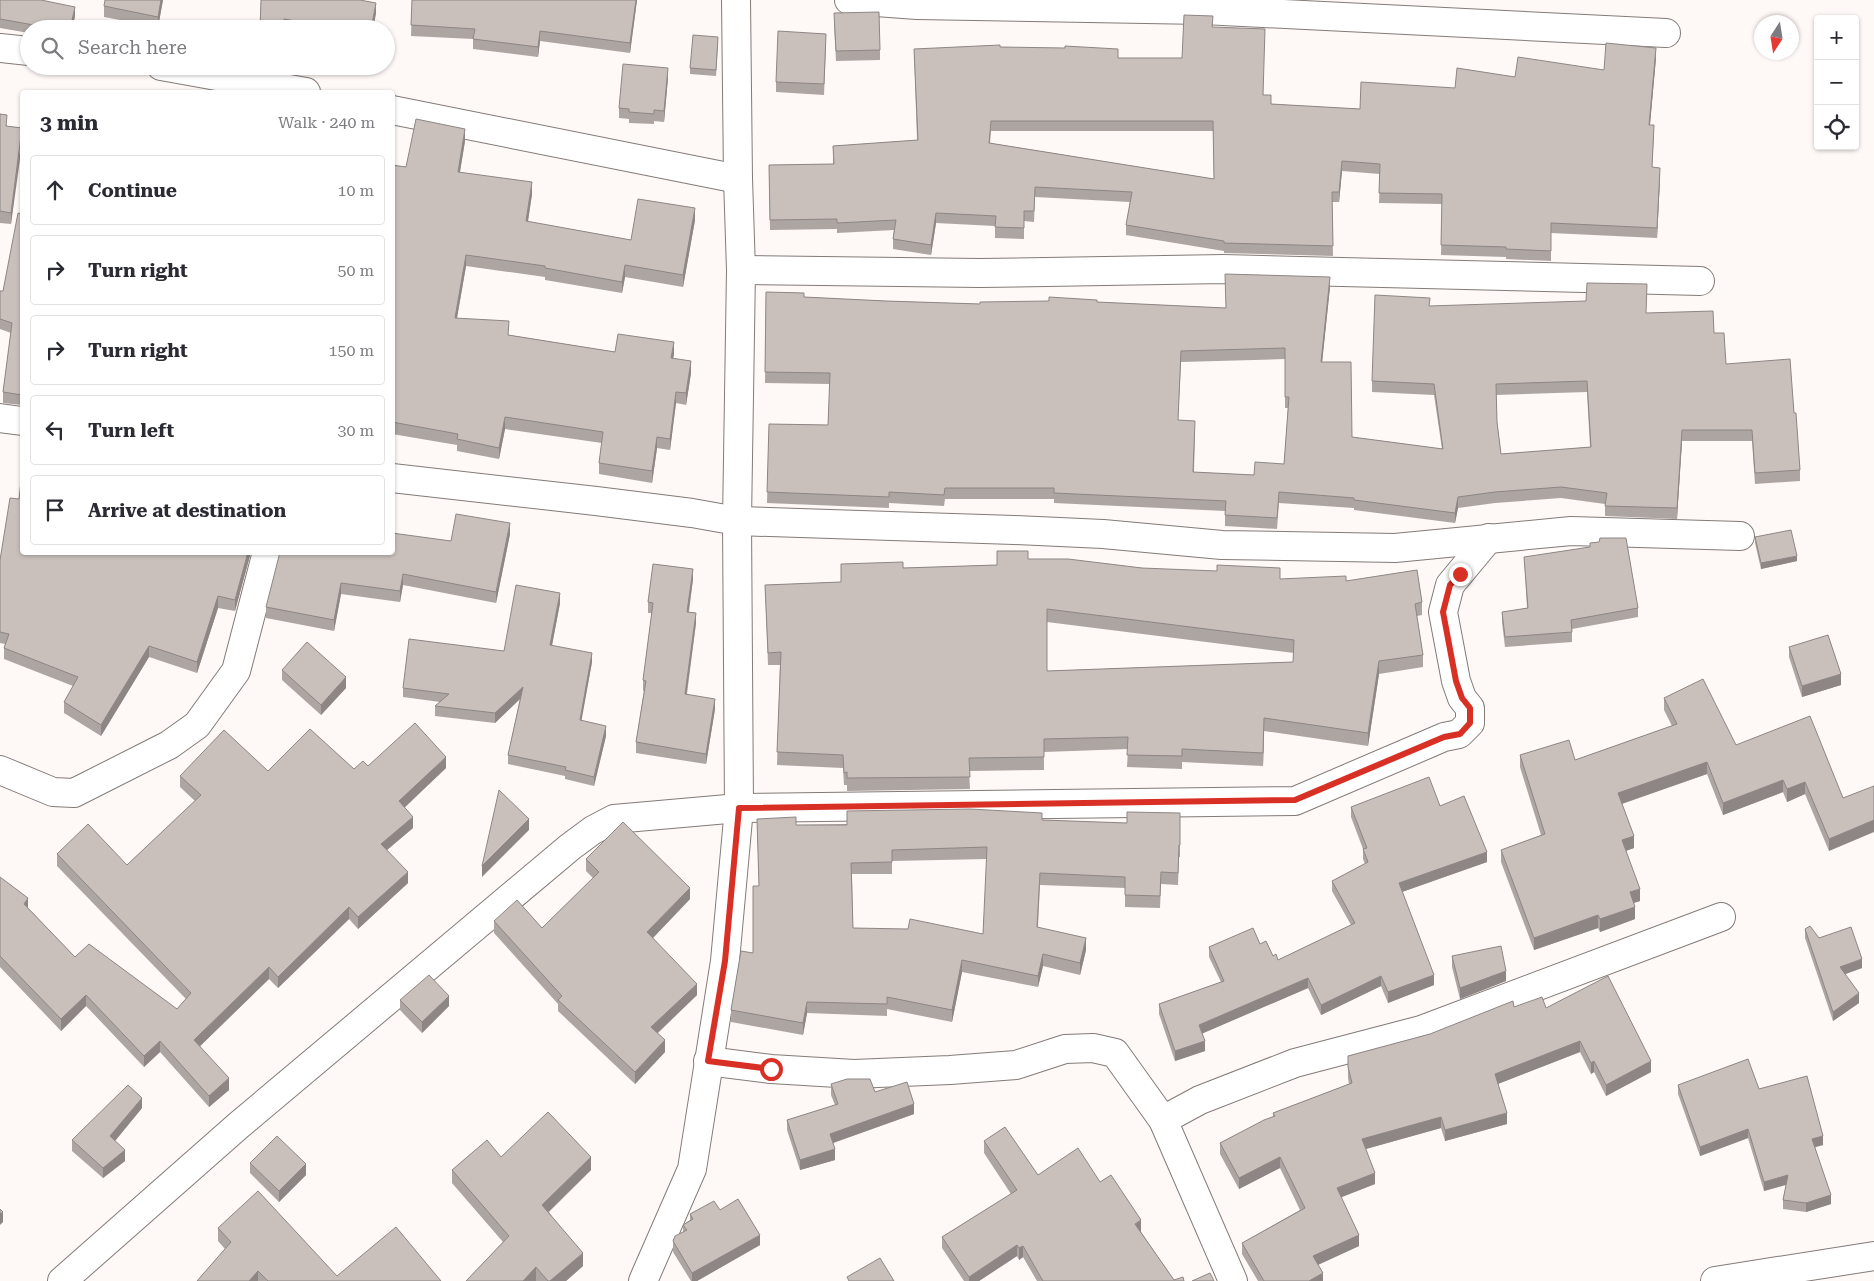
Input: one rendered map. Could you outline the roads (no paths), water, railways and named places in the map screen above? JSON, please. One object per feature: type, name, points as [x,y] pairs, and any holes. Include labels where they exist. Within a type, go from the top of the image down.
[{"type":"street","points":[[643,1281],[692,1169],[725,961],[739,808],[737,521],[741,270],[736,0]]},
{"type":"street","points":[[849,0],[917,5],[1213,11],[1666,33]]},
{"type":"street","points":[[0,48],[20,50]]},
{"type":"street","points":[[211,75],[295,90]]},
{"type":"street","points":[[395,111],[738,180]]},
{"type":"street","points":[[741,270],[980,273],[1224,269],[1700,281]]},
{"type":"street","points":[[0,418],[20,422]]},
{"type":"street","points":[[395,478],[596,501],[737,521],[1103,534],[1222,545],[1395,548],[1571,531],[1740,536]]},
{"type":"street","points":[[62,1281],[239,1125],[593,830],[614,819],[739,808],[1295,800],[1444,737],[1460,734],[1470,723],[1470,708],[1462,698],[1456,681],[1443,612],[1450,585],[1489,538]]},
{"type":"street","points":[[0,770],[53,792],[74,793],[169,745],[196,725],[236,671],[266,555]]},
{"type":"street","points":[[1163,1120],[1200,1100],[1295,1063],[1421,1030],[1721,918]]},
{"type":"street","points":[[708,1061],[771,1069],[854,1074],[1016,1065],[1065,1049],[1093,1048],[1115,1053],[1163,1120],[1233,1281]]},
{"type":"street","points":[[1715,1281],[1874,1256]]}]
